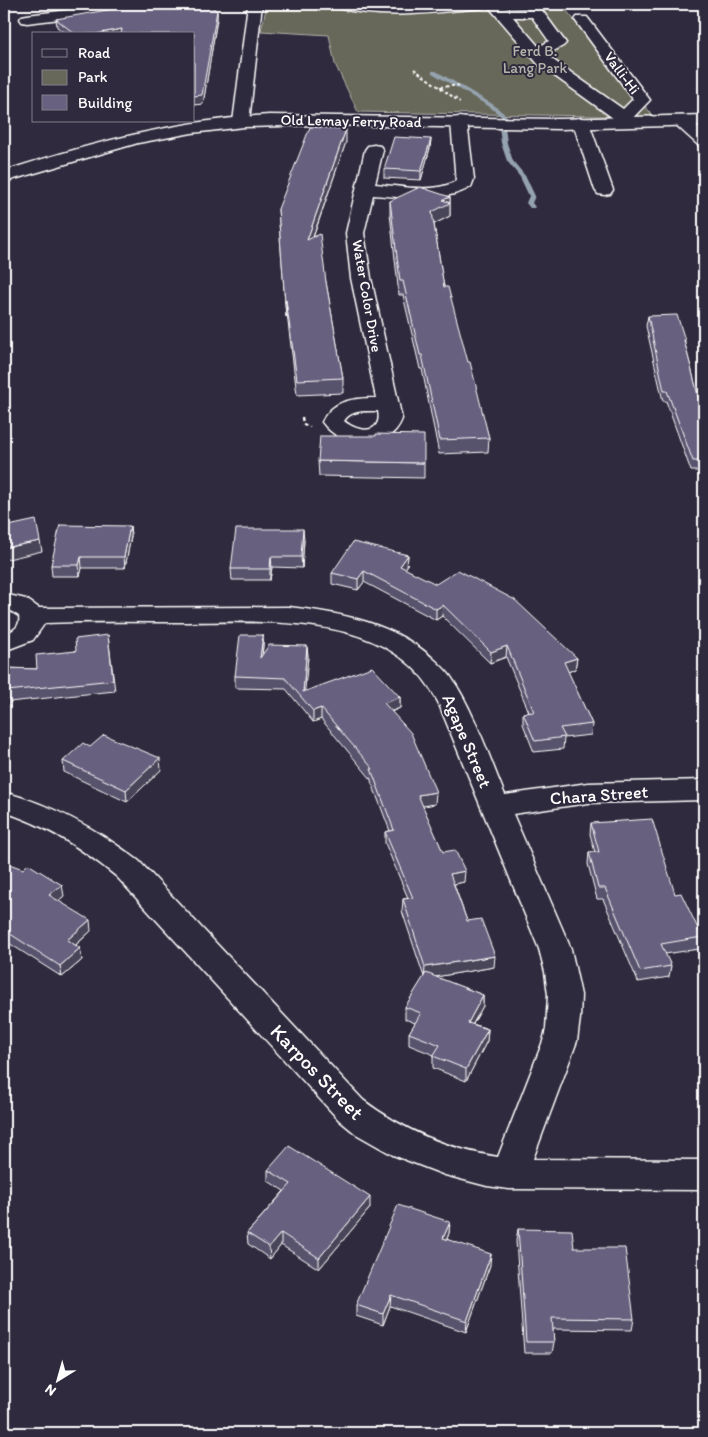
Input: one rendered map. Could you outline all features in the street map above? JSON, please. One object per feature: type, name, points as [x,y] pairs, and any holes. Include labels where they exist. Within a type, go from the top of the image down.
[{"type":"street","points":[[28,19],[152,4]]},
{"type":"street","points":[[241,122],[255,4]]},
{"type":"street","points":[[338,4],[366,10],[482,4]]},
{"type":"street","points":[[498,8],[536,12],[558,44],[537,54]]},
{"type":"street","points":[[498,8],[543,61],[622,120]]},
{"type":"street","name":"Valli-Hi","points":[[582,20],[642,100],[622,120]]},
{"type":"street","name":"Old Lemay Ferry Road","points":[[4,177],[83,153],[153,135],[199,126],[241,122],[316,120],[581,123],[622,120],[704,120]]},
{"type":"street","points":[[682,121],[704,142]]},
{"type":"street","points":[[366,189],[431,192],[460,187],[465,183],[465,179],[459,122]]},
{"type":"street","points":[[581,123],[604,190]]},
{"type":"street","name":"Water Color Drive","points":[[374,150],[356,237],[361,278],[387,404]]},
{"type":"street","points":[[4,602],[19,604],[28,609],[33,616],[32,624],[27,632],[16,639],[4,642]]},
{"type":"street","name":"Agape Street","points":[[33,616],[292,614],[336,620],[379,634],[404,648],[424,663],[440,680],[452,702],[555,949],[565,994],[564,1026],[560,1041],[510,1174]]},
{"type":"street","name":"Chara Street","points":[[495,806],[588,793],[704,790]]},
{"type":"street","name":"Karpos Street","points":[[4,802],[65,827],[104,849],[128,869],[335,1095],[370,1126],[403,1146],[440,1159],[485,1171],[510,1174],[704,1175]]},
{"type":"path","points":[[414,69],[455,100],[467,106]]},
{"type":"path","points":[[439,87],[461,85]]},
{"type":"green space","name":"Ferd B. Lang Park","points":[[267,4],[561,4],[654,117],[358,112],[335,64],[329,35],[261,31]]},
{"type":"building","points":[[141,4],[208,4],[217,11],[202,95],[195,96],[195,32],[121,32],[122,29],[106,32],[72,32],[56,19]]},
{"type":"building","points":[[310,127],[346,129],[307,240],[320,234],[326,282],[343,378],[297,380],[286,300],[285,303],[278,209]]},
{"type":"building","points":[[394,137],[431,139],[421,171],[384,169]]},
{"type":"building","points":[[420,187],[450,197],[443,200],[450,203],[432,212],[444,287],[448,287],[468,362],[470,362],[489,438],[440,440],[422,355],[420,355],[403,281],[400,281],[390,201]]},
{"type":"building","points":[[677,315],[702,411],[704,411],[704,461],[693,461],[667,391],[664,391],[648,316]]},
{"type":"building","points":[[376,434],[424,435],[424,463],[318,461],[320,436],[376,436]]},
{"type":"building","points":[[36,520],[40,541],[4,548],[4,527]]},
{"type":"building","points":[[60,525],[130,526],[124,557],[81,557],[79,565],[51,565]]},
{"type":"building","points":[[236,529],[303,529],[301,557],[271,557],[270,569],[231,569]]},
{"type":"building","points":[[353,542],[408,555],[400,566],[436,584],[458,570],[515,600],[577,658],[564,662],[592,724],[560,728],[565,737],[535,741],[523,713],[534,712],[507,646],[491,652],[443,605],[436,609],[364,571],[358,579],[332,573]]},
{"type":"building","points":[[108,635],[113,680],[7,691],[4,703],[4,668],[37,669],[36,655],[76,651],[75,639]]},
{"type":"building","points":[[240,635],[263,635],[260,658],[269,645],[307,646],[303,692],[372,667],[400,697],[384,703],[411,733],[436,792],[418,795],[443,852],[455,850],[465,871],[450,874],[467,921],[481,919],[495,956],[425,967],[403,899],[413,898],[385,832],[394,830],[371,769],[373,769],[321,708],[313,711],[285,678],[235,676]]},
{"type":"building","points":[[104,735],[160,758],[126,790],[63,761],[83,743],[90,747]]},
{"type":"building","points":[[652,819],[675,894],[681,893],[702,937],[661,944],[671,966],[640,971],[605,888],[598,888],[589,852],[599,852],[591,823]]},
{"type":"building","points":[[4,862],[23,869],[28,864],[62,885],[49,895],[90,920],[67,940],[80,948],[60,966],[4,930]]},
{"type":"building","points":[[426,973],[483,995],[468,1023],[488,1029],[466,1069],[433,1056],[440,1045],[409,1033],[421,1013],[405,1007]]},
{"type":"building","points":[[289,1146],[370,1197],[319,1258],[281,1233],[269,1247],[247,1233],[291,1184],[268,1170]]},
{"type":"building","points":[[398,1205],[450,1222],[443,1238],[491,1254],[467,1321],[391,1295],[383,1314],[356,1305]]},
{"type":"building","points":[[518,1229],[572,1230],[574,1248],[625,1248],[634,1319],[552,1318],[554,1342],[526,1342]]},
{"type":"waterway","points":[[434,72],[492,106],[505,117]]},
{"type":"waterway","points":[[502,127],[503,139],[511,163],[527,184],[532,196],[529,203],[532,207]]}]
